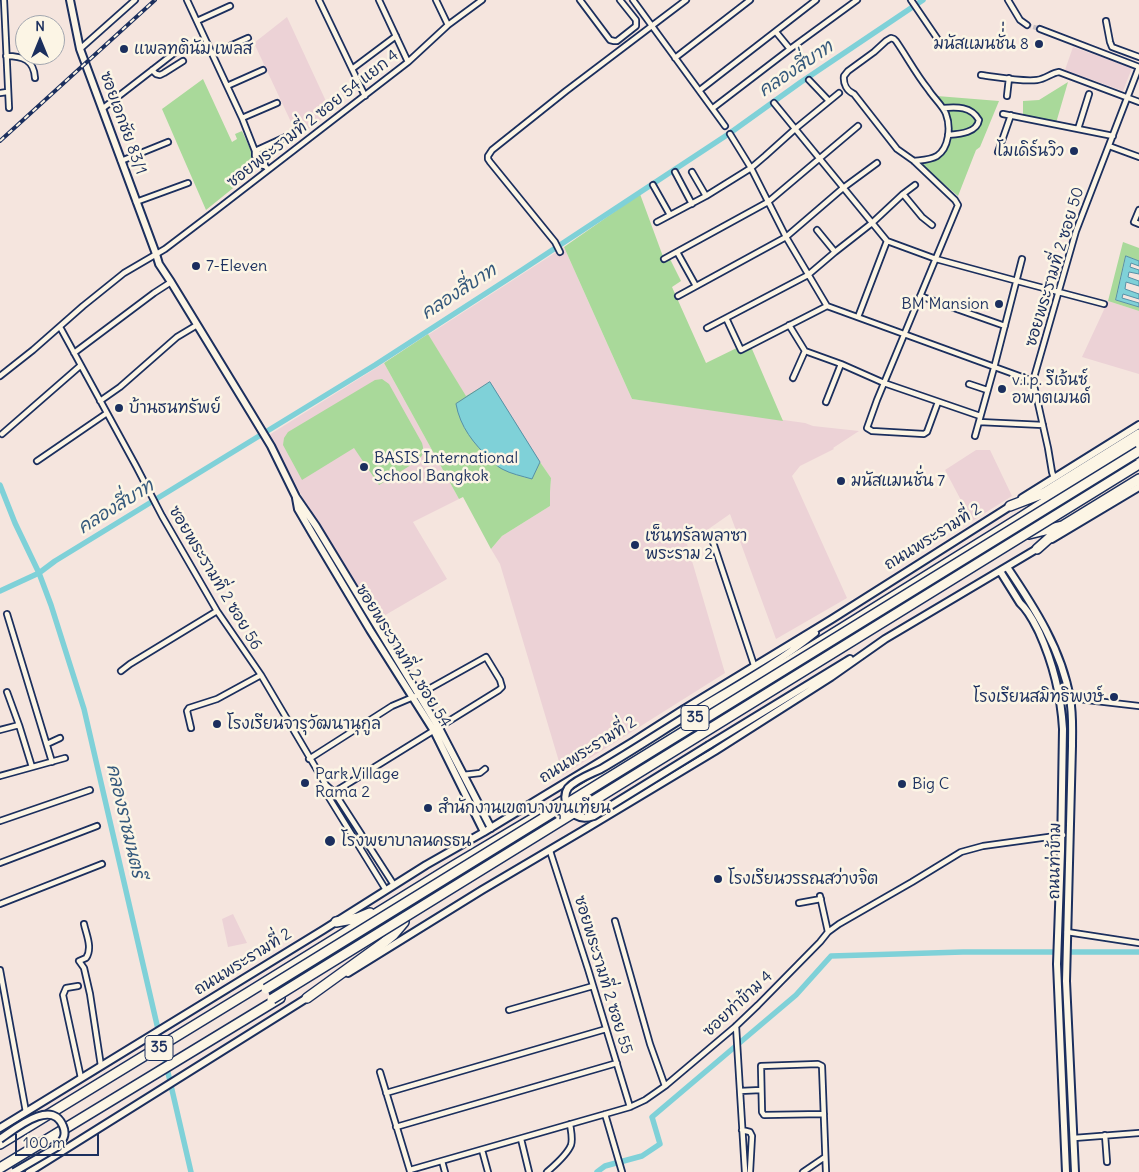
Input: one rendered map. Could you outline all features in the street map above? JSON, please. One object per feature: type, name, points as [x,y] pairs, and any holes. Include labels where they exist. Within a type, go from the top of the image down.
[{"type":"highway","points":[[1010,506],[1044,493],[1139,434]]},
{"type":"highway","name":"ถนนพระรามที่ 2","points":[[0,1144],[584,788],[1139,442]]},
{"type":"highway","points":[[266,989],[1139,450]]},
{"type":"highway","points":[[272,999],[1139,466]]},
{"type":"highway","name":"35","points":[[0,1168],[404,922],[1139,466]]},
{"type":"highway","points":[[1037,549],[1064,525],[1139,480]]},
{"type":"highway","points":[[1018,519],[1044,493]]},
{"type":"highway","points":[[1029,534],[1064,525]]},
{"type":"highway","points":[[336,922],[358,918],[389,906]]},
{"type":"highway","points":[[307,998],[382,944],[404,922]]},
{"type":"main road","name":"ซอยเอกชัย 83/1","points":[[70,0],[80,49],[156,254]]},
{"type":"main road","name":"ซอยพระรามที่ 2 ซอย 54","points":[[156,254],[159,264],[271,446],[296,497],[298,509],[346,582],[436,729],[491,828]]},
{"type":"main road","name":"ถนนพระรามที่ 2","points":[[0,1128],[439,857],[491,828],[754,665],[832,619],[1139,425]]},
{"type":"main road","name":"35","points":[[29,1172],[482,890],[550,851],[772,716],[869,649],[927,613],[1139,487]]},
{"type":"main road","name":"ถนนท่าข้าม","points":[[1007,567],[1044,625],[1061,666],[1072,713],[1066,981],[1075,1172]]},
{"type":"main road","name":"ถนนท่าข้าม","points":[[1000,571],[1020,604],[1031,616],[1044,644],[1060,699],[1063,729],[1057,959],[1066,1172]]},
{"type":"main road","points":[[1025,608],[1032,604]]},
{"type":"main road","points":[[832,619],[799,646],[572,785],[566,792],[567,805],[577,816],[588,818],[594,816],[869,649]]},
{"type":"main road","name":"ซอยพระรามที่ 2 ซอย 54","points":[[436,729],[484,832]]},
{"type":"main road","points":[[0,1139],[29,1120],[43,1114],[56,1116],[63,1125],[65,1136],[57,1147],[14,1172]]},
{"type":"street","points":[[80,49],[135,0]]},
{"type":"street","points":[[187,0],[242,118],[255,151],[263,157],[267,167]]},
{"type":"street","points":[[319,0],[365,96]]},
{"type":"street","points":[[379,0],[408,62]]},
{"type":"street","points":[[436,0],[448,25]]},
{"type":"street","name":"ซอยพระรามที่ 2 ซอย 54 แยก 4","points":[[0,376],[124,273],[165,249],[215,211],[267,167],[365,96],[408,62],[448,25],[482,0]]},
{"type":"street","points":[[580,0],[610,40],[617,41],[636,26],[636,20],[620,0]]},
{"type":"street","points":[[633,0],[725,126]]},
{"type":"street","points":[[560,252],[555,242],[490,162],[488,156],[492,150],[529,120],[686,0]]},
{"type":"street","points":[[676,58],[750,0]]},
{"type":"street","points":[[700,90],[816,0]]},
{"type":"street","points":[[713,108],[857,0]]},
{"type":"street","points":[[1008,0],[1020,20],[1027,25]]},
{"type":"street","points":[[912,1],[941,44]]},
{"type":"street","points":[[2,3],[9,108]]},
{"type":"street","points":[[197,21],[230,6]]},
{"type":"street","points":[[1106,21],[1112,47],[1139,57]]},
{"type":"street","points":[[1040,29],[1138,70]]},
{"type":"street","points":[[776,32],[790,49]]},
{"type":"street","points":[[352,69],[396,36]]},
{"type":"street","points":[[212,54],[248,38]]},
{"type":"street","points":[[914,161],[930,159],[942,151],[947,142],[948,118],[946,111],[927,89],[894,39],[891,38],[848,71],[844,76],[845,85],[897,148],[914,161],[958,205],[867,426],[870,431],[924,434],[927,432],[938,402]]},
{"type":"street","points":[[102,109],[182,46]]},
{"type":"street","points":[[6,56],[24,58],[34,67],[35,78]]},
{"type":"street","points":[[152,70],[160,75],[183,60]]},
{"type":"street","points":[[227,86],[263,70]]},
{"type":"street","name":"ซอยพระรามที่ 2 ซอย 50","points":[[1054,478],[1033,381],[1076,232],[1138,70]]},
{"type":"street","points":[[981,75],[1040,80],[1059,72],[1139,102]]},
{"type":"street","points":[[1007,96],[1009,78]]},
{"type":"street","points":[[809,80],[829,101]]},
{"type":"street","points":[[0,92],[8,92]]},
{"type":"street","points":[[657,222],[706,196],[750,168],[838,94]]},
{"type":"street","points":[[1078,129],[1089,94]]},
{"type":"street","points":[[242,118],[277,103]]},
{"type":"street","points":[[774,103],[888,241],[936,259],[1104,304]]},
{"type":"street","points":[[943,108],[965,108],[972,112],[979,120],[978,125],[972,130],[948,135]]},
{"type":"street","points":[[1003,114],[1113,136]]},
{"type":"street","points":[[998,152],[1011,116]]},
{"type":"street","points":[[664,258],[768,202],[858,126]]},
{"type":"street","points":[[730,134],[786,237],[827,306],[1033,381]]},
{"type":"street","points":[[255,151],[290,136]]},
{"type":"street","points":[[121,161],[168,142]]},
{"type":"street","points":[[1109,146],[1139,157]]},
{"type":"street","points":[[678,296],[786,237],[843,188],[877,163]]},
{"type":"street","points":[[675,172],[692,204]]},
{"type":"street","points":[[692,172],[706,196]]},
{"type":"street","points":[[136,202],[188,183]]},
{"type":"street","points":[[653,185],[670,215]]},
{"type":"street","points":[[708,328],[808,275],[915,185]]},
{"type":"street","points":[[903,194],[922,218],[932,225]]},
{"type":"street","points":[[1139,210],[1134,222],[1139,224]]},
{"type":"street","points":[[817,230],[835,252]]},
{"type":"street","points":[[858,317],[888,241]]},
{"type":"street","points":[[677,252],[696,286]]},
{"type":"street","points":[[975,436],[1022,259]]},
{"type":"street","points":[[74,353],[171,282]]},
{"type":"street","points":[[920,296],[1005,326]]},
{"type":"street","points":[[726,318],[741,350],[827,306]]},
{"type":"street","points":[[100,401],[120,387],[177,337],[197,325]]},
{"type":"street","points":[[789,326],[805,350],[884,383],[980,416]]},
{"type":"street","name":"ซอยพระรามที่ 2 ซอย 56","points":[[60,327],[162,516],[217,611],[261,675],[326,785],[334,792],[394,886]]},
{"type":"street","points":[[794,378],[805,350]]},
{"type":"street","points":[[826,402],[841,364]]},
{"type":"street","points":[[2,434],[80,366]]},
{"type":"street","points":[[969,384],[988,390]]},
{"type":"street","points":[[37,461],[107,413]]},
{"type":"street","points":[[979,422],[1043,425]]},
{"type":"street","points":[[712,539],[754,665]]},
{"type":"street","points":[[122,671],[146,654],[217,611]]},
{"type":"street","points":[[7,614],[52,762]]},
{"type":"street","points":[[309,758],[392,706],[415,696],[486,657],[500,680],[502,687],[499,690],[328,796]]},
{"type":"street","points":[[190,728],[187,711],[189,708],[218,699],[261,675]]},
{"type":"street","points":[[7,692],[32,767]]},
{"type":"street","points":[[1070,698],[1139,706]]},
{"type":"street","points":[[0,730],[19,725]]},
{"type":"street","points":[[47,744],[60,738]]},
{"type":"street","points":[[0,776],[65,758]]},
{"type":"street","points":[[463,775],[480,773],[485,770]]},
{"type":"street","name":"ซอยพระรามที่ 2 ซอย 56","points":[[326,785],[328,796],[386,890]]},
{"type":"street","points":[[0,821],[90,790]]},
{"type":"street","points":[[0,863],[96,826]]},
{"type":"street","name":"ซอยท่าข้าม 4","points":[[410,1171],[630,1107],[645,1100],[665,1086],[736,1026],[828,932],[839,924],[961,852],[983,846],[1069,835]]},
{"type":"street","name":"ซอยพระรามที่ 2 ซอย 55","points":[[550,851],[630,1107]]},
{"type":"street","points":[[0,904],[102,864]]},
{"type":"street","points":[[799,903],[820,898],[828,932]]},
{"type":"street","points":[[615,921],[650,1044],[665,1086]]},
{"type":"street","points":[[84,924],[90,952],[86,958],[79,961],[84,968],[96,1027],[101,1066]]},
{"type":"street","points":[[1067,932],[1139,943]]},
{"type":"street","points":[[0,970],[26,1112]]},
{"type":"street","points":[[78,986],[66,988],[63,995],[81,1078]]},
{"type":"street","points":[[509,1010],[593,986]]},
{"type":"street","points":[[736,1026],[745,1172]]},
{"type":"street","points":[[386,1093],[606,1029]]},
{"type":"street","points":[[396,1127],[617,1063]]},
{"type":"street","points":[[824,1114],[764,1115],[762,1112],[761,1066],[820,1064],[822,1066],[824,1114],[825,1157],[826,1172]]},
{"type":"street","points":[[380,1072],[410,1171]]},
{"type":"street","points":[[740,1091],[761,1090]]},
{"type":"street","points":[[606,1114],[622,1172]]},
{"type":"street","points":[[547,1172],[564,1156],[571,1145],[570,1124]]},
{"type":"street","points":[[742,1130],[750,1132],[752,1136],[750,1172]]},
{"type":"street","points":[[1074,1138],[1139,1133]]},
{"type":"street","points":[[1106,1135],[1108,1162]]},
{"type":"street","points":[[521,1139],[529,1172]]},
{"type":"street","points":[[482,1150],[488,1172]]},
{"type":"street","points":[[803,1172],[825,1157]]},
{"type":"street","points":[[442,1161],[445,1172]]},
{"type":"shaded area","points":[[287,17],[331,112],[298,137],[254,43]]},
{"type":"shaded area","points":[[1073,47],[1132,68],[1123,91],[1065,70]]},
{"type":"shaded area","points":[[564,247],[632,399],[859,431],[834,449],[800,466],[792,476],[847,598],[776,639],[730,514],[687,544],[725,673],[563,775],[500,564],[491,549],[502,536],[550,506],[551,478],[540,462],[466,397],[428,335]]},
{"type":"shaded area","points":[[1108,301],[1139,311],[1139,374],[1082,357]]},
{"type":"shaded area","name":"BASIS International School Bangkok","points":[[384,363],[459,499],[413,522],[447,579],[382,617],[375,615],[303,498],[269,435]]},
{"type":"shaded area","points":[[976,450],[990,450],[1012,496],[972,521],[945,470]]},
{"type":"shaded area","points":[[233,914],[247,943],[228,947],[222,919]]},
{"type":"green space","points":[[203,79],[232,142],[237,139],[235,134],[242,131],[258,166],[247,173],[248,176],[206,210],[162,109]]},
{"type":"green space","points":[[1068,82],[1056,123],[1023,116],[1023,101],[1039,100]]},
{"type":"green space","points":[[937,96],[999,101],[980,147],[976,150],[958,196],[920,164],[940,156],[951,136],[976,129],[981,119],[974,110],[964,106],[942,104]]},
{"type":"green space","points":[[952,109],[970,113],[977,121],[976,124],[967,130],[951,132],[948,112]]},
{"type":"green space","points":[[640,194],[665,262],[670,259],[681,281],[672,287],[706,363],[749,342],[783,421],[632,399],[564,247]]},
{"type":"green space","points":[[1123,242],[1139,248],[1139,261],[1126,256],[1116,300],[1139,307],[1139,311],[1108,301]]},
{"type":"green space","points":[[428,334],[466,396],[490,382],[551,478],[550,506],[502,536],[491,549],[463,497],[459,499],[384,363]]},
{"type":"green space","points":[[382,379],[389,384],[422,443],[423,452],[419,460],[379,485],[354,448],[302,480],[283,445],[284,438],[288,432],[375,380]]},
{"type":"water","points":[[1126,256],[1139,261],[1139,266],[1131,263],[1130,267],[1139,270],[1139,274],[1129,272],[1128,277],[1139,281],[1139,286],[1126,282],[1125,289],[1139,294],[1139,299],[1123,294],[1122,298],[1139,303],[1139,307],[1116,300]]},
{"type":"water","points":[[490,382],[540,462],[532,479],[509,472],[498,466],[473,441],[464,428],[456,404]]},
{"type":"waterway","name":"คลองสี่บาท","points":[[0,591],[39,573],[55,561],[375,365],[730,133],[801,82],[923,0]]},
{"type":"waterway","name":"คลองราชมนตรี","points":[[0,485],[15,523],[39,573],[84,709],[191,1172]]},
{"type":"waterway","points":[[597,1172],[605,1166],[642,1156],[660,1144],[652,1117],[796,995],[831,956],[963,952],[1139,952]]},
{"type":"tunnel","points":[[1027,25],[1040,29]]},
{"type":"railway","points":[[0,141],[155,0]]},
{"type":"place","name":"มนัสแมนชั่่น 8","points":[[1039,44]]},
{"type":"place","name":"แพลทตินัม เพลส","points":[[124,49]]},
{"type":"place","name":"โมเดิร์นวิว","points":[[1074,151]]},
{"type":"place","name":"7-Eleven","points":[[196,266]]},
{"type":"place","name":"BM Mansion","points":[[999,304]]},
{"type":"place","name":"v.i.p. รีเจ้นซ์ อพาตเมนต์","points":[[1002,389]]},
{"type":"place","name":"บ้านธนทรัพย์","points":[[119,408]]},
{"type":"place","name":"BASIS International School Bangkok","points":[[364,467]]},
{"type":"place","name":"มนัสแมนชั่น 7","points":[[841,481]]},
{"type":"place","name":"เซ็นทรัลพลาซา พระราม 2","points":[[635,545]]},
{"type":"place","name":"โรงเรียนสมิทธิพงษ์","points":[[1114,697]]},
{"type":"place","name":"โรงเรียนจารุวัฒนานุกูล","points":[[217,724]]},
{"type":"place","name":"Park Village Rama 2","points":[[305,783]]},
{"type":"place","name":"Big C","points":[[902,784]]},
{"type":"place","name":"สำนักงานเขตบางขุนเทียน","points":[[428,808]]},
{"type":"place","name":"โรงพยาบาลนครธน","points":[[330,841]]},
{"type":"place","name":"โรงเรียนวรรณสว่างจิต","points":[[718,879]]}]
